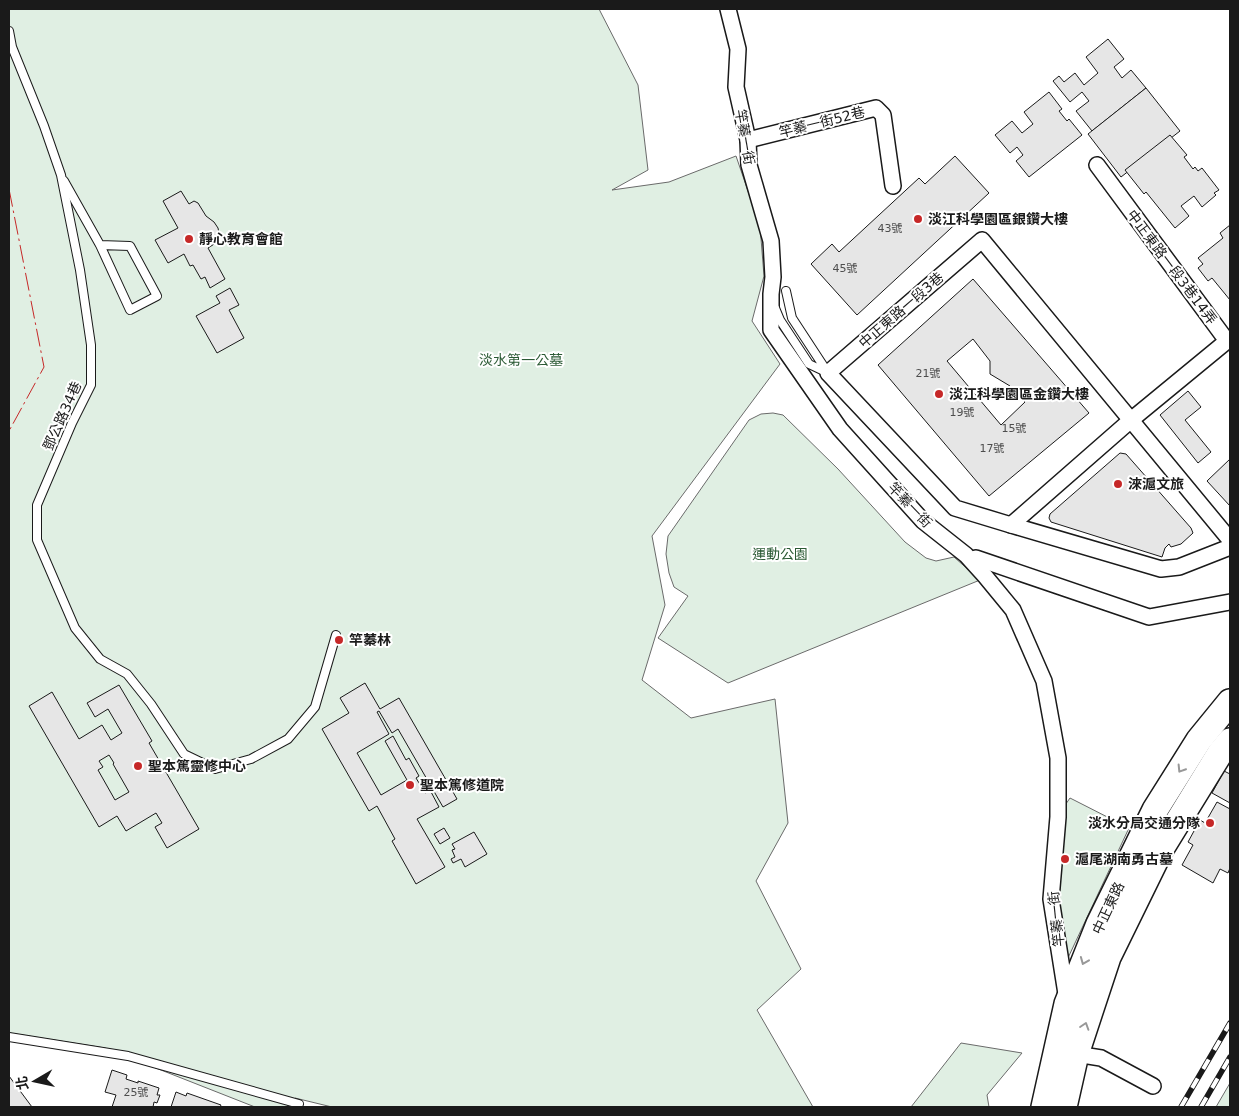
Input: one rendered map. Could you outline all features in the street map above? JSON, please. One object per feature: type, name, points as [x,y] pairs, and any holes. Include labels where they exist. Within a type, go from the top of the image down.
[{"type":"main road","name":"中正東路","points":[[1044,1107],[1067,1004],[1099,924],[1155,810],[1199,740],[1230,702]]},
{"type":"main road","name":"中正東路","points":[[1064,1107],[1076,1054],[1108,957],[1161,849],[1227,751]]},
{"type":"street","name":"竿蓁一街","points":[[728,9],[738,49],[736,86],[748,140],[749,165],[771,241],[773,277],[770,294],[771,330],[840,429],[923,521],[966,555],[986,576],[1013,610],[1044,681],[1058,758],[1058,817],[1051,899],[1067,1004]]},
{"type":"street","name":"竿蓁一街52巷","points":[[748,140],[876,108],[883,115],[893,186]]},
{"type":"street","name":"中正東路一段3巷14弄","points":[[1096,165],[1227,341],[1131,420]]},
{"type":"street","name":"中正東路一段3巷","points":[[828,373],[982,240],[1230,540]]},
{"type":"street","points":[[828,373],[956,508],[1161,569],[1179,567],[1230,547]]},
{"type":"street","points":[[1011,525],[1131,420]]},
{"type":"street","points":[[976,558],[1149,617],[1230,602]]},
{"type":"street","points":[[1199,740],[1227,751]]},
{"type":"street","points":[[1076,1054],[1101,1058],[1153,1086]]},
{"type":"lane","name":"鄧公路34巷","points":[[9,32],[12,47],[44,126],[60,175],[80,270],[91,345],[91,385],[72,423],[37,505],[37,540],[75,628],[100,658],[128,674],[151,704],[184,754],[215,770],[251,759],[288,739],[315,707],[336,635]]},
{"type":"lane","name":"鄧公路34巷","points":[[60,175],[100,245],[130,310],[158,296],[130,246],[100,245]]},
{"type":"lane","points":[[786,291],[792,318],[828,373]]},
{"type":"lane","points":[[770,294],[780,320],[809,364],[828,373]]},
{"type":"lane","points":[[9,1037],[128,1056],[299,1104]]},
{"type":"green space","name":"淡水第一公墓","points":[[9,9],[599,9],[638,85],[648,170],[612,190],[669,182],[736,156],[760,226],[764,276],[752,321],[780,364],[652,536],[665,605],[642,680],[691,718],[775,699],[788,823],[756,881],[801,969],[757,1010],[813,1107],[332,1107],[295,1098],[288,1107],[255,1107],[105,1048],[9,1033]]},
{"type":"green space","name":"運動公園","points":[[773,413],[783,415],[838,469],[905,542],[926,558],[936,561],[954,557],[980,580],[728,683],[658,638],[688,596],[674,587],[669,573],[666,554],[668,536],[749,420],[761,414]]},
{"type":"green space","points":[[1070,798],[1129,828],[1067,960],[1057,900],[1061,811]]},
{"type":"green space","points":[[961,1043],[1022,1053],[987,1095],[989,1107],[911,1107]]},
{"type":"green space","points":[[1230,1083],[1230,1107],[1216,1107]]},
{"type":"building","points":[[1108,39],[1124,59],[1114,67],[1122,78],[1131,70],[1146,88],[1092,131],[1076,111],[1089,101],[1082,92],[1070,102],[1053,81],[1059,76],[1064,82],[1075,73],[1084,85],[1098,73],[1086,57]]},
{"type":"building","points":[[1146,88],[1180,131],[1121,177],[1088,134]]},
{"type":"building","points":[[1049,92],[1062,109],[1059,111],[1067,121],[1069,119],[1082,135],[1029,177],[1016,161],[1023,155],[1017,147],[1010,153],[995,135],[1012,121],[1022,133],[1033,124],[1024,112]]},
{"type":"building","points":[[1170,135],[1187,155],[1184,157],[1193,169],[1195,167],[1198,171],[1202,168],[1219,190],[1202,207],[1194,196],[1181,206],[1189,216],[1175,228],[1146,192],[1144,194],[1125,170]]},
{"type":"building","name":"淡江科學園區銀鑽大樓","points":[[955,156],[989,193],[857,315],[811,264],[832,244],[839,252],[919,178],[925,184]]},
{"type":"building","name":"靜心教育會館","points":[[181,191],[189,204],[194,201],[198,203],[206,216],[218,228],[219,241],[208,248],[225,279],[210,288],[205,277],[201,279],[193,265],[190,266],[184,254],[168,263],[155,240],[178,228],[163,201]]},
{"type":"building","points":[[1230,225],[1230,300],[1212,278],[1208,281],[1198,268],[1203,264],[1198,258],[1223,238],[1220,233]]},
{"type":"building","name":"淡江科學園區金鑽大樓","points":[[973,279],[1089,413],[989,496],[878,365]],"holes":[[[973,339],[990,361],[990,374],[1010,386],[1025,402],[1001,425],[947,361]]]},
{"type":"building","points":[[230,288],[239,305],[229,310],[244,338],[217,353],[196,316],[220,303],[216,296]]},
{"type":"building","points":[[1188,391],[1201,407],[1185,420],[1211,452],[1198,463],[1160,415]]},
{"type":"building","name":"淶滬文旅","points":[[1120,453],[1126,454],[1191,528],[1193,533],[1181,544],[1171,547],[1169,544],[1165,548],[1162,557],[1051,522],[1049,518],[1050,514]]},
{"type":"building","points":[[1230,459],[1230,506],[1207,481]]},
{"type":"building","name":"聖本篤修道院","points":[[365,683],[380,709],[399,698],[457,799],[443,807],[398,729],[392,733],[379,711],[377,712],[389,734],[357,753],[381,795],[407,780],[385,741],[393,736],[406,760],[409,758],[419,776],[416,778],[425,793],[430,790],[439,807],[417,819],[445,867],[416,884],[392,841],[395,839],[377,806],[369,811],[322,729],[349,713],[340,698]]},
{"type":"building","name":"聖本篤靈修中心","points":[[119,685],[152,741],[149,743],[199,829],[167,848],[155,827],[162,823],[156,813],[126,831],[117,816],[99,827],[29,706],[52,692],[79,739],[102,725],[111,740],[122,733],[108,709],[95,717],[87,703]],"holes":[[[109,755],[129,792],[115,800],[98,770],[103,767],[99,761]]]},
{"type":"building","points":[[1224,771],[1230,774],[1230,803],[1212,793]]},
{"type":"building","points":[[1217,802],[1230,809],[1230,868],[1228,873],[1220,869],[1213,883],[1182,865],[1193,845],[1188,842],[1200,820],[1205,823]]},
{"type":"building","points":[[444,828],[450,838],[440,844],[434,834]]},
{"type":"building","points":[[474,832],[487,854],[465,867],[461,859],[453,863],[451,859],[455,857],[452,850],[455,849],[452,844]]},
{"type":"building","points":[[112,1070],[127,1075],[126,1079],[159,1088],[157,1095],[160,1095],[157,1103],[154,1102],[153,1107],[112,1107],[116,1095],[105,1092]]},
{"type":"building","points":[[9,1076],[32,1107],[9,1107]]},
{"type":"building","points":[[176,1092],[186,1096],[187,1093],[221,1105],[220,1107],[171,1107]]},
{"type":"railway","points":[[1181,1107],[1230,1023]]},
{"type":"railway","points":[[1201,1107],[1230,1057]]},
{"type":"power","points":[[9,189],[44,367],[9,431]]},
{"type":"place","name":"淡江科學園區銀鑽大樓","points":[[918,219]]},
{"type":"place","name":"靜心教育會館","points":[[189,239]]},
{"type":"place","name":"淡江科學園區金鑽大樓","points":[[939,394]]},
{"type":"place","name":"淶滬文旅","points":[[1118,484]]},
{"type":"place","name":"竿蓁林","points":[[339,640]]},
{"type":"place","name":"聖本篤靈修中心","points":[[138,766]]},
{"type":"place","name":"聖本篤修道院","points":[[410,785]]},
{"type":"place","name":"淡水分局交通分隊","points":[[1210,823]]},
{"type":"place","name":"滬尾湖南勇古墓","points":[[1065,859]]}]
